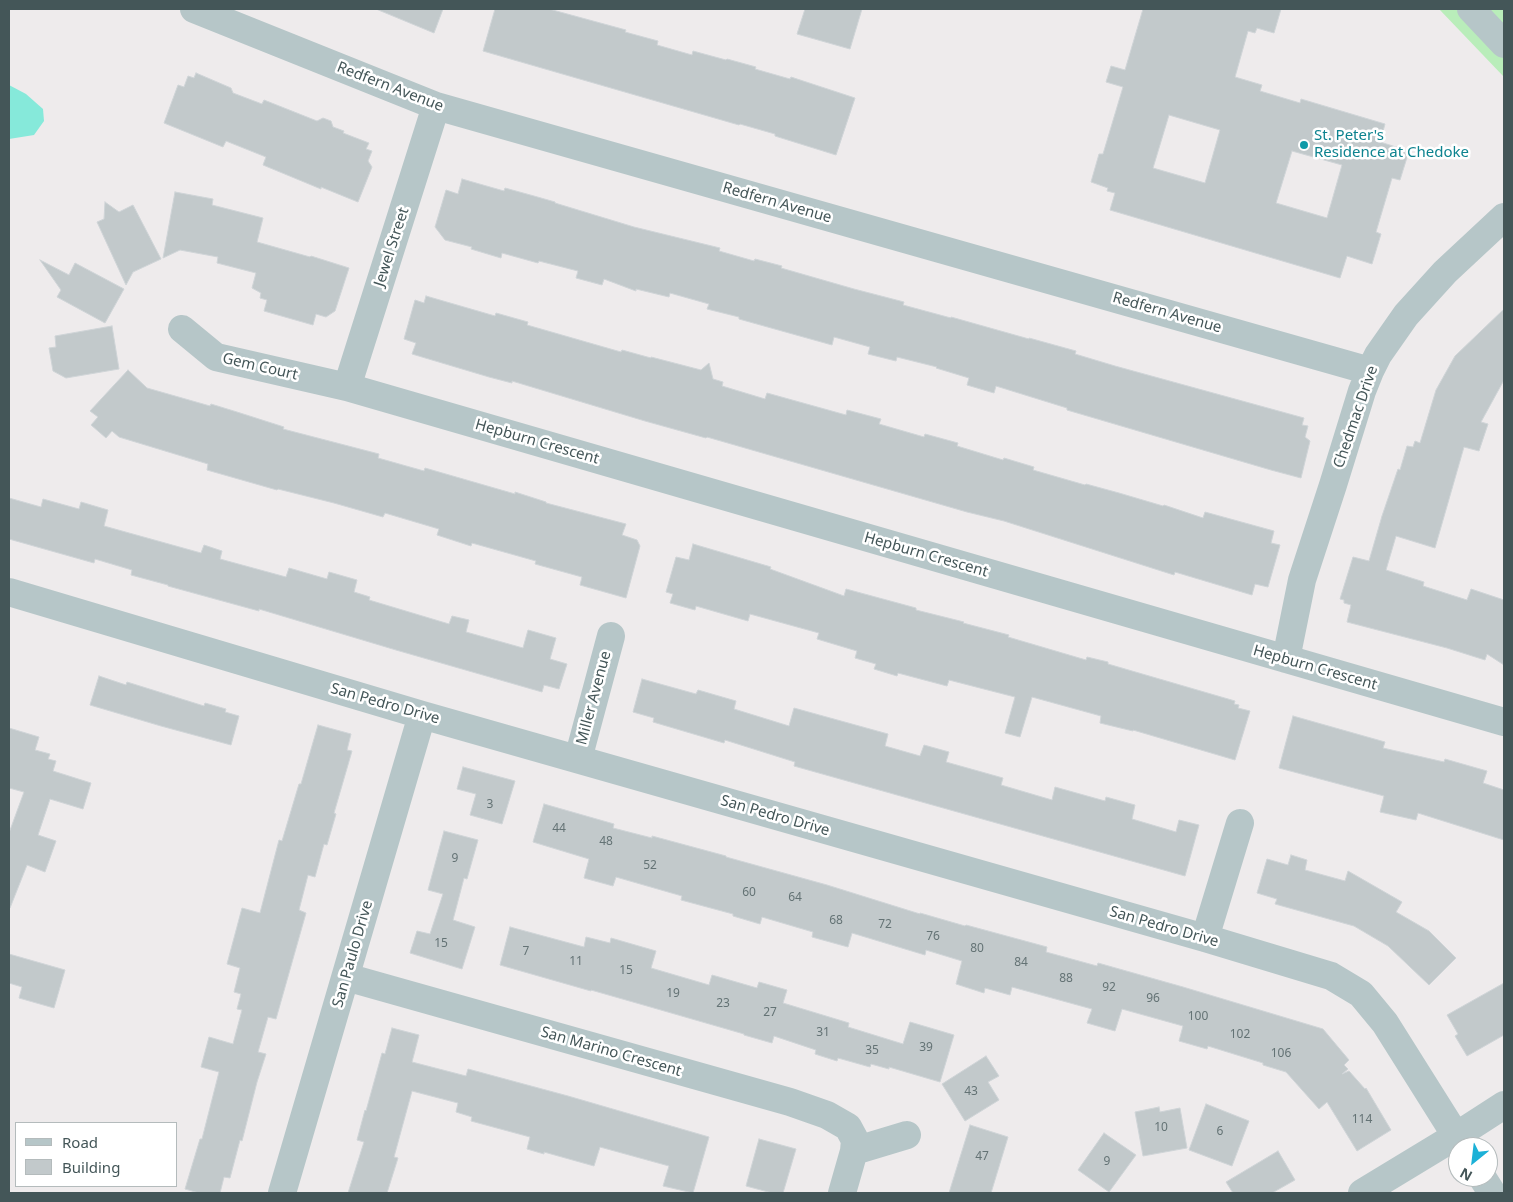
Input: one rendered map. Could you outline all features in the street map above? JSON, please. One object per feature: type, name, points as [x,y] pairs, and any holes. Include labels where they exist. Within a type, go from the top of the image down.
[{"type":"street","name":"Redfern Avenue","points":[[194,9],[436,106],[1370,371]]},
{"type":"street","points":[[1471,9],[1504,44]]},
{"type":"street","name":"Jewel Street","points":[[347,387],[436,106]]},
{"type":"street","name":"Chedmac Drive","points":[[1286,659],[1302,580],[1370,371],[1378,355],[1406,315],[1445,272],[1504,217]]},
{"type":"street","name":"Gem Court","points":[[182,329],[216,357],[347,387]]},
{"type":"street","name":"Hepburn Crescent","points":[[347,387],[1504,722]]},
{"type":"street","name":"San Pedro Drive","points":[[9,592],[422,715],[1205,938],[1331,976],[1361,994],[1385,1023],[1457,1137]]},
{"type":"street","name":"Miller Avenue","points":[[578,759],[611,636]]},
{"type":"street","name":"San Paulo Drive","points":[[282,1193],[422,715]]},
{"type":"street","points":[[1205,938],[1240,823]]},
{"type":"street","name":"San Marino Crescent","points":[[346,977],[828,1115],[848,1127],[855,1140],[854,1151],[842,1193]]},
{"type":"street","points":[[1466,1137],[1504,1105]]},
{"type":"street","points":[[854,1151],[906,1135]]},
{"type":"street","points":[[1362,1193],[1448,1148]]},
{"type":"shaded area","points":[[1439,9],[1504,9],[1504,77]]},
{"type":"shaded area","points":[[9,85],[26,94],[43,109],[44,121],[34,135],[9,139]]},
{"type":"building","points":[[376,9],[443,9],[434,33]]},
{"type":"building","points":[[495,9],[549,9],[626,30],[625,32],[658,41],[657,45],[692,55],[693,51],[727,59],[855,98],[836,155],[775,136],[775,134],[483,51]]},
{"type":"building","points":[[805,9],[862,9],[850,49],[797,34]]},
{"type":"building","name":"St. Peter's Residence at Chedoke","points":[[1143,9],[1281,9],[1274,33],[1257,28],[1255,33],[1248,31],[1235,77],[1262,85],[1260,91],[1300,103],[1301,99],[1385,124],[1380,142],[1409,151],[1400,180],[1392,178],[1376,232],[1381,234],[1372,264],[1347,256],[1340,278],[1110,210],[1115,193],[1107,191],[1108,188],[1091,182],[1099,154],[1103,154],[1123,87],[1106,82],[1111,66],[1125,70]],"holes":[[[1169,115],[1220,130],[1205,183],[1153,168]],[[1292,151],[1342,165],[1327,218],[1276,203]]]},
{"type":"building","points":[[196,73],[231,88],[233,93],[262,104],[264,100],[317,121],[323,118],[331,121],[333,127],[344,131],[343,133],[369,143],[366,149],[372,151],[368,161],[372,167],[358,202],[263,165],[266,157],[226,141],[223,147],[164,123],[178,85],[184,87],[188,76],[194,78]]},
{"type":"building","points":[[462,179],[504,191],[505,188],[634,227],[720,248],[719,251],[754,261],[755,259],[782,266],[781,268],[904,302],[903,305],[1076,351],[1075,354],[1115,366],[1304,418],[1302,425],[1308,426],[1305,437],[1310,441],[1301,478],[1067,410],[1067,408],[996,386],[994,393],[967,385],[969,378],[937,367],[897,357],[896,361],[868,354],[870,347],[834,337],[832,345],[707,309],[709,304],[670,293],[669,297],[636,289],[636,291],[604,279],[602,285],[576,278],[578,271],[502,253],[501,258],[471,249],[472,247],[445,240],[435,227],[446,190],[458,194]]},
{"type":"building","points":[[175,192],[213,199],[212,205],[263,218],[257,242],[349,268],[335,311],[326,317],[316,314],[313,325],[264,311],[267,300],[260,298],[261,293],[252,288],[256,273],[217,263],[218,257],[180,250],[163,258]]},
{"type":"building","points":[[105,202],[119,212],[133,205],[161,259],[133,272],[126,285],[97,222],[104,219]]},
{"type":"building","points":[[40,260],[69,275],[75,263],[124,289],[105,323],[57,297],[61,290]]},
{"type":"building","points":[[426,296],[495,316],[496,313],[528,322],[527,325],[621,352],[622,350],[701,370],[709,363],[713,379],[723,382],[722,386],[765,399],[767,393],[846,415],[847,410],[881,419],[879,424],[924,437],[925,434],[958,443],[957,446],[1034,467],[1033,470],[1085,485],[1164,505],[1203,518],[1205,512],[1274,531],[1271,543],[1280,545],[1268,587],[1255,584],[1252,595],[1175,572],[1174,575],[1004,521],[412,354],[416,343],[404,339],[415,300],[424,303]]},
{"type":"building","points":[[1504,309],[1504,380],[1481,422],[1488,424],[1479,451],[1464,447],[1435,548],[1396,536],[1386,570],[1424,582],[1423,586],[1467,600],[1471,589],[1504,600],[1504,665],[1487,654],[1485,660],[1347,622],[1351,605],[1344,603],[1344,600],[1340,599],[1353,557],[1369,561],[1382,516],[1407,446],[1413,447],[1415,441],[1420,443],[1436,390],[1455,356]]},
{"type":"building","points":[[112,326],[119,369],[66,378],[53,371],[49,348],[56,347],[55,336]]},
{"type":"building","points":[[128,370],[147,388],[210,406],[211,404],[284,427],[283,429],[379,454],[378,458],[424,471],[425,468],[626,524],[622,535],[637,540],[640,546],[626,598],[580,585],[582,577],[535,564],[536,561],[472,543],[471,546],[437,535],[439,529],[385,513],[383,517],[207,470],[208,464],[119,437],[112,431],[106,438],[91,425],[98,417],[90,411]]},
{"type":"building","points":[[9,498],[41,507],[43,499],[79,509],[81,502],[108,510],[104,526],[201,553],[204,545],[222,551],[220,559],[286,577],[289,568],[327,579],[329,572],[357,580],[354,592],[370,597],[369,600],[449,624],[452,616],[469,620],[466,632],[523,648],[528,630],[556,638],[550,659],[567,664],[559,689],[544,685],[542,692],[259,609],[259,611],[131,575],[132,570],[95,559],[94,563],[9,539]]},
{"type":"building","points":[[693,544],[771,567],[770,569],[844,596],[846,589],[1009,635],[1008,637],[1086,660],[1087,657],[1108,662],[1108,664],[1235,701],[1234,704],[1239,705],[1238,708],[1250,711],[1235,760],[1133,730],[1100,723],[1101,716],[1032,697],[1020,737],[1005,733],[1015,697],[949,680],[947,686],[898,673],[897,676],[874,669],[876,664],[855,658],[857,651],[817,639],[819,633],[750,614],[748,621],[696,606],[695,610],[670,603],[673,594],[666,592],[676,557],[689,560]]},
{"type":"building","points":[[99,676],[126,685],[127,682],[204,706],[205,703],[226,709],[225,712],[239,716],[231,745],[90,705]]},
{"type":"building","points":[[642,679],[696,694],[698,690],[736,701],[734,709],[789,726],[794,708],[888,734],[885,746],[920,756],[924,745],[949,752],[946,762],[1003,778],[1001,785],[1052,800],[1055,787],[1105,801],[1106,797],[1135,805],[1132,819],[1176,832],[1179,820],[1199,825],[1185,876],[794,766],[795,762],[725,740],[724,743],[653,722],[654,718],[633,712]]},
{"type":"building","points":[[1293,716],[1385,742],[1383,748],[1444,762],[1445,759],[1487,771],[1483,783],[1504,790],[1504,840],[1418,813],[1416,820],[1380,812],[1384,796],[1279,768]]},
{"type":"building","points":[[318,725],[351,734],[347,750],[352,751],[334,813],[336,814],[327,845],[324,844],[315,877],[308,875],[299,910],[306,913],[276,1019],[268,1017],[258,1052],[266,1054],[230,1178],[224,1177],[220,1193],[199,1193],[185,1189],[200,1139],[202,1139],[219,1072],[201,1067],[209,1037],[233,1044],[242,1010],[237,1009],[241,994],[234,992],[240,968],[227,964],[242,908],[260,913],[279,840],[282,841]]},
{"type":"building","points":[[9,728],[39,737],[35,750],[50,754],[48,759],[56,761],[53,771],[91,783],[83,809],[50,799],[38,835],[56,841],[45,872],[27,865],[10,908],[9,833],[24,792],[9,788]]},
{"type":"building","points":[[463,767],[515,781],[502,824],[470,815],[476,794],[457,789]]},
{"type":"building","points":[[544,804],[614,824],[613,828],[652,838],[652,836],[726,856],[920,914],[1047,947],[1046,952],[1097,966],[1098,963],[1323,1029],[1349,1060],[1344,1065],[1348,1069],[1342,1074],[1349,1071],[1366,1088],[1391,1130],[1357,1151],[1327,1102],[1319,1109],[1286,1072],[1208,1046],[1207,1049],[1179,1041],[1183,1026],[1122,1009],[1115,1031],[1087,1023],[1092,1009],[1012,987],[1010,995],[985,988],[984,993],[956,984],[962,961],[926,950],[925,955],[852,933],[848,947],[812,937],[813,932],[762,917],[760,924],[733,916],[733,914],[681,900],[682,896],[616,877],[613,886],[584,878],[589,859],[533,842]]},
{"type":"building","points":[[444,831],[478,840],[467,879],[464,878],[453,920],[475,927],[462,969],[410,953],[417,931],[430,934],[443,894],[428,890]]},
{"type":"building","points":[[1291,855],[1307,860],[1305,870],[1345,881],[1348,871],[1402,902],[1396,912],[1429,931],[1456,958],[1429,985],[1388,946],[1354,926],[1275,904],[1277,899],[1257,893],[1267,859],[1288,865]]},
{"type":"building","points":[[510,927],[584,947],[586,937],[610,943],[611,938],[656,951],[651,968],[709,985],[712,975],[757,988],[759,982],[787,990],[783,1003],[849,1023],[848,1027],[903,1044],[910,1022],[954,1035],[940,1082],[889,1067],[889,1069],[871,1064],[870,1067],[838,1058],[837,1061],[815,1054],[816,1050],[774,1036],[772,1043],[500,965]]},
{"type":"building","points":[[9,954],[65,970],[54,1008],[19,998],[22,987],[9,983]]},
{"type":"building","points":[[1504,983],[1504,1035],[1467,1056],[1455,1036],[1458,1034],[1447,1015]]},
{"type":"building","points":[[392,1028],[419,1035],[412,1062],[466,1076],[468,1069],[709,1137],[693,1193],[663,1186],[669,1166],[600,1147],[594,1166],[544,1152],[544,1154],[527,1149],[530,1137],[471,1121],[472,1117],[456,1112],[458,1103],[412,1091],[394,1157],[398,1158],[387,1193],[348,1193],[364,1142],[357,1140],[365,1110],[382,1053],[385,1054]]},
{"type":"building","points":[[986,1056],[999,1076],[988,1082],[999,1100],[965,1121],[942,1084]]},
{"type":"building","points":[[1206,1104],[1249,1121],[1232,1166],[1189,1150]]},
{"type":"building","points":[[1159,1107],[1160,1112],[1180,1108],[1187,1148],[1143,1156],[1135,1112]]},
{"type":"building","points":[[970,1125],[1008,1137],[991,1193],[949,1193]]},
{"type":"building","points":[[1104,1133],[1136,1155],[1109,1192],[1078,1170]]},
{"type":"building","points":[[759,1139],[796,1149],[783,1193],[772,1193],[746,1186]]},
{"type":"building","points":[[1278,1151],[1295,1180],[1272,1193],[1233,1193],[1226,1182]]},
{"type":"place","name":"St. Peter's Residence at Chedoke","points":[[1304,145]]}]
